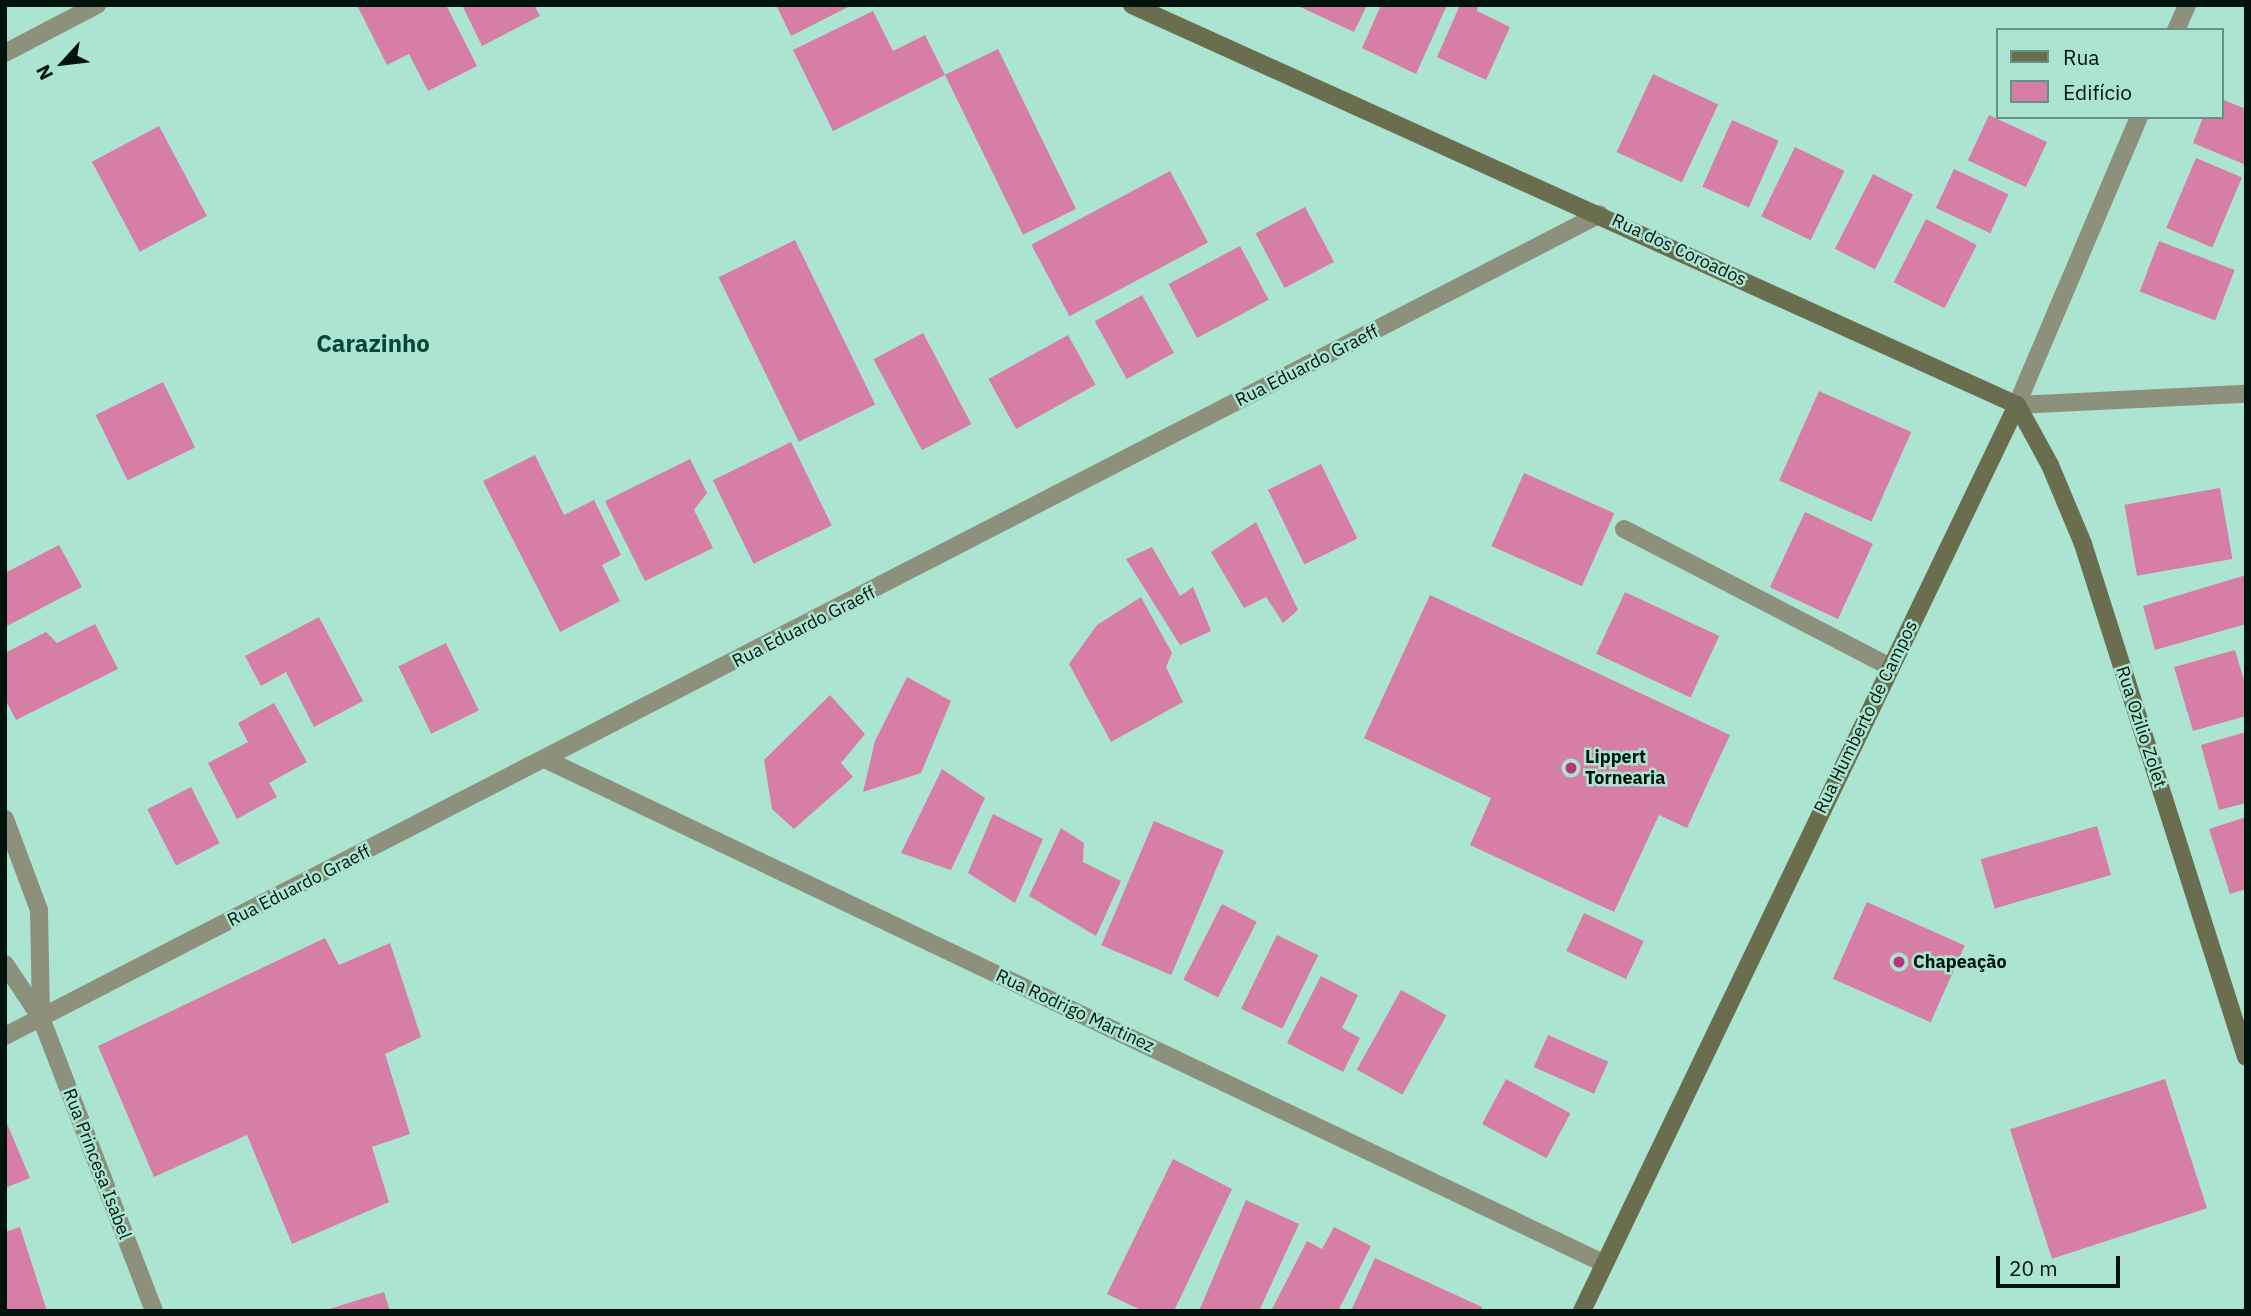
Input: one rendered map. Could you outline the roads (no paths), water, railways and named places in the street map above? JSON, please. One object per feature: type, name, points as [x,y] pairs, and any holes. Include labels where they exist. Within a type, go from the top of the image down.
[{"type":"street","points":[[5,53],[97,5]]},
{"type":"street","name":"Rua dos Coroados","points":[[1132,5],[1600,214],[2017,405],[2246,394]]},
{"type":"street","points":[[2177,28],[2187,5]]},
{"type":"street","name":"Rua Humberto de Campos","points":[[1583,1311],[1603,1263],[2017,405],[2138,119]]},
{"type":"street","name":"Rua Eduardo Graeff","points":[[5,1036],[547,760],[1600,214]]},
{"type":"street","name":"Rua Ozilio Zolet","points":[[2017,405],[2050,465],[2083,544],[2246,1057]]},
{"type":"street","points":[[1624,529],[1890,667]]},
{"type":"street","name":"Rua Rodrigo Martinez","points":[[547,760],[1603,1263]]},
{"type":"street","name":"Rua Princesa Isabel","points":[[5,819],[39,910],[41,1018]]},
{"type":"street","name":"Rua Princesa Isabel","points":[[5,964],[41,1018],[154,1311]]},
{"type":"place","name":"Lippert Tornearia","points":[[1571,768]]},
{"type":"place","name":"Chapeação","points":[[1899,962]]},
{"type":"district","name":"Carazinho","points":[[373,344]]}]
